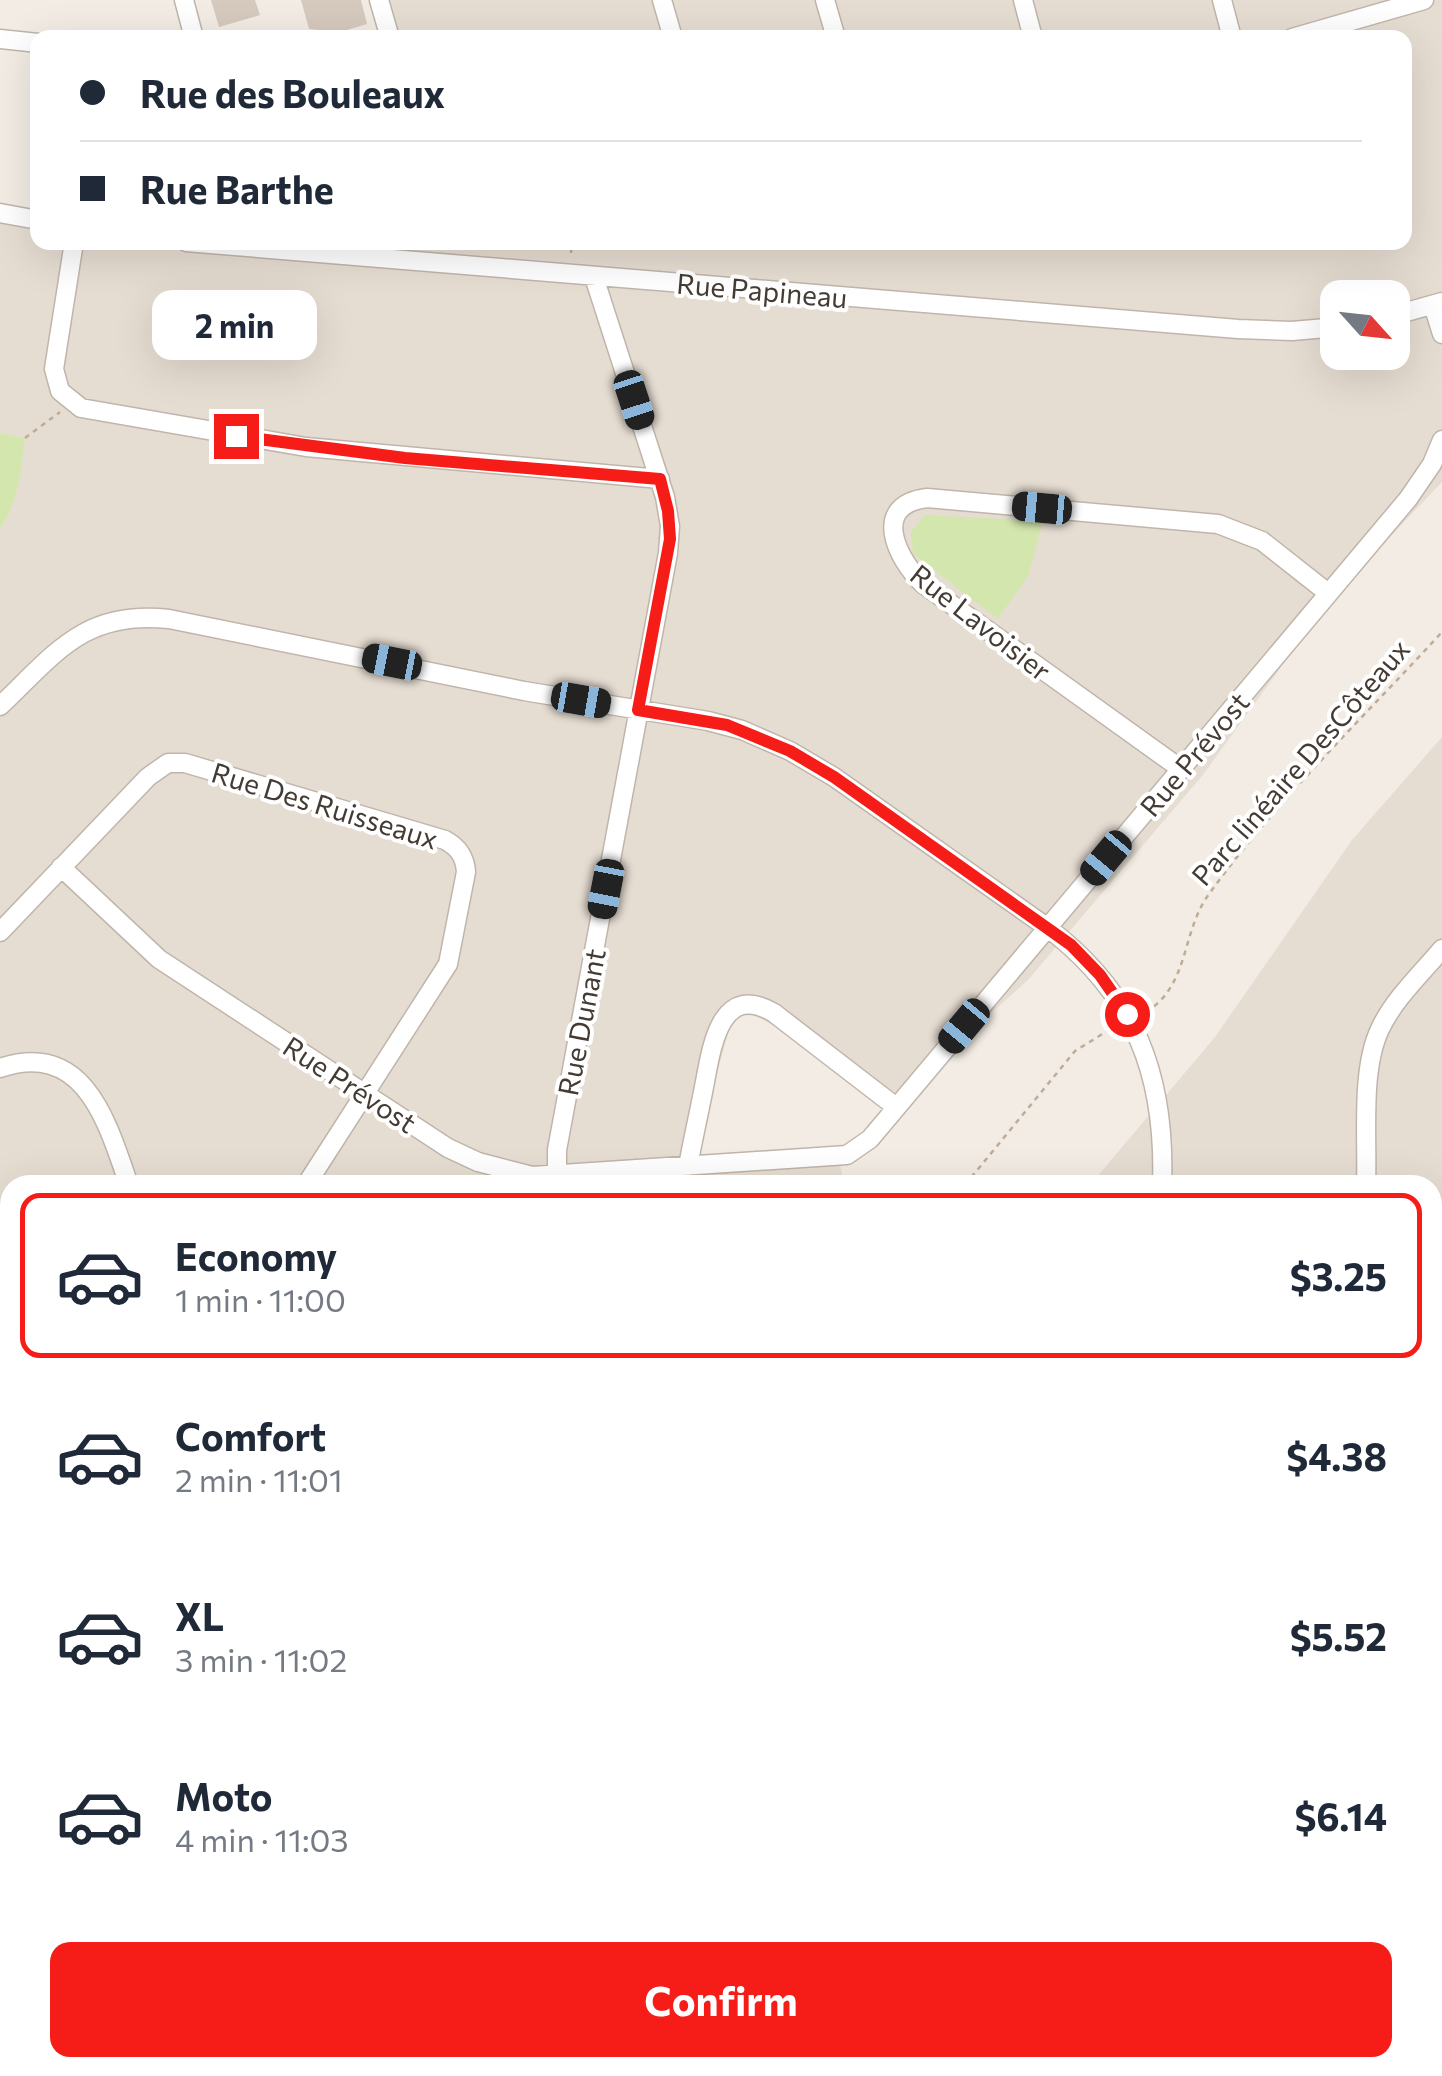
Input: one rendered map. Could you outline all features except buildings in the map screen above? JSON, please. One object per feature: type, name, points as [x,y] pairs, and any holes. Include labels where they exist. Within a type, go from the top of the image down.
[{"type":"street","points":[[184,0],[192,30]]},
{"type":"street","points":[[379,0],[388,30]]},
{"type":"street","points":[[662,0],[671,30]]},
{"type":"street","points":[[826,0],[834,30]]},
{"type":"street","points":[[1022,0],[1031,30]]},
{"type":"street","points":[[1222,0],[1230,30]]},
{"type":"street","points":[[1319,30],[1417,1]]},
{"type":"street","points":[[0,39],[30,42]]},
{"type":"street","points":[[0,213],[30,219]]},
{"type":"street","points":[[73,250],[54,360],[57,384],[72,404],[97,414],[306,447],[660,479]]},
{"type":"street","name":"Rue Papineau","points":[[279,250],[1238,329],[1320,328]]},
{"type":"street","name":"Rue Dunant","points":[[557,1175],[670,539],[660,479],[594,277]]},
{"type":"street","points":[[1410,311],[1437,303],[1442,334]]},
{"type":"street","name":"Rue Prévost","points":[[603,1175],[848,1155],[864,1146],[1408,499],[1432,464],[1442,440]]},
{"type":"street","name":"Rue Lavoisier","points":[[1181,769],[923,584],[900,556],[894,527],[900,510],[908,503],[927,498],[1218,524],[1262,542],[1328,593]]},
{"type":"street","points":[[0,706],[76,636],[106,622],[140,617],[170,619],[524,691],[727,725],[790,751],[834,777],[1078,952],[1100,975],[1130,1020],[1156,1085],[1162,1175]]},
{"type":"street","name":"Rue Des Ruisseaux","points":[[0,932],[148,777],[174,762],[452,844],[464,858],[466,872],[450,958],[312,1175]]},
{"type":"street","name":"Rue Prévost","points":[[61,868],[159,959],[462,1156],[521,1175]]},
{"type":"street","points":[[1366,1175],[1369,1066],[1376,1039],[1397,1002],[1442,948]]},
{"type":"street","points":[[688,1166],[716,1031],[741,1006],[753,1005],[774,1013],[896,1107]]},
{"type":"street","points":[[0,1068],[39,1062],[60,1069],[82,1085],[106,1120],[125,1175]]},
{"type":"path","points":[[25,438],[72,404]]},
{"type":"path","name":"Parc linéaire DesCôteaux","points":[[974,1175],[1075,1051],[1158,1004],[1170,992],[1197,912],[1247,844],[1442,632]]},
{"type":"shaded area","points":[[376,0],[1442,0],[1442,482],[1329,601],[1202,776],[1028,980],[900,1095],[736,1005],[692,1163],[837,1147],[842,1175],[0,1175],[0,206],[30,211],[30,250],[1412,250],[1412,30],[384,30]]},
{"type":"shaded area","points":[[1442,737],[1442,1175],[1098,1175],[1215,1037],[1352,840]]},
{"type":"green space","points":[[0,433],[25,438],[15,496],[0,528]]},
{"type":"green space","points":[[925,515],[1043,521],[1028,576],[998,619],[913,554],[911,532]]},
{"type":"route","points":[[236,436],[405,458],[660,479],[670,539],[638,710],[742,730],[790,751],[834,777],[1071,945],[1100,975],[1127,1014]]}]
